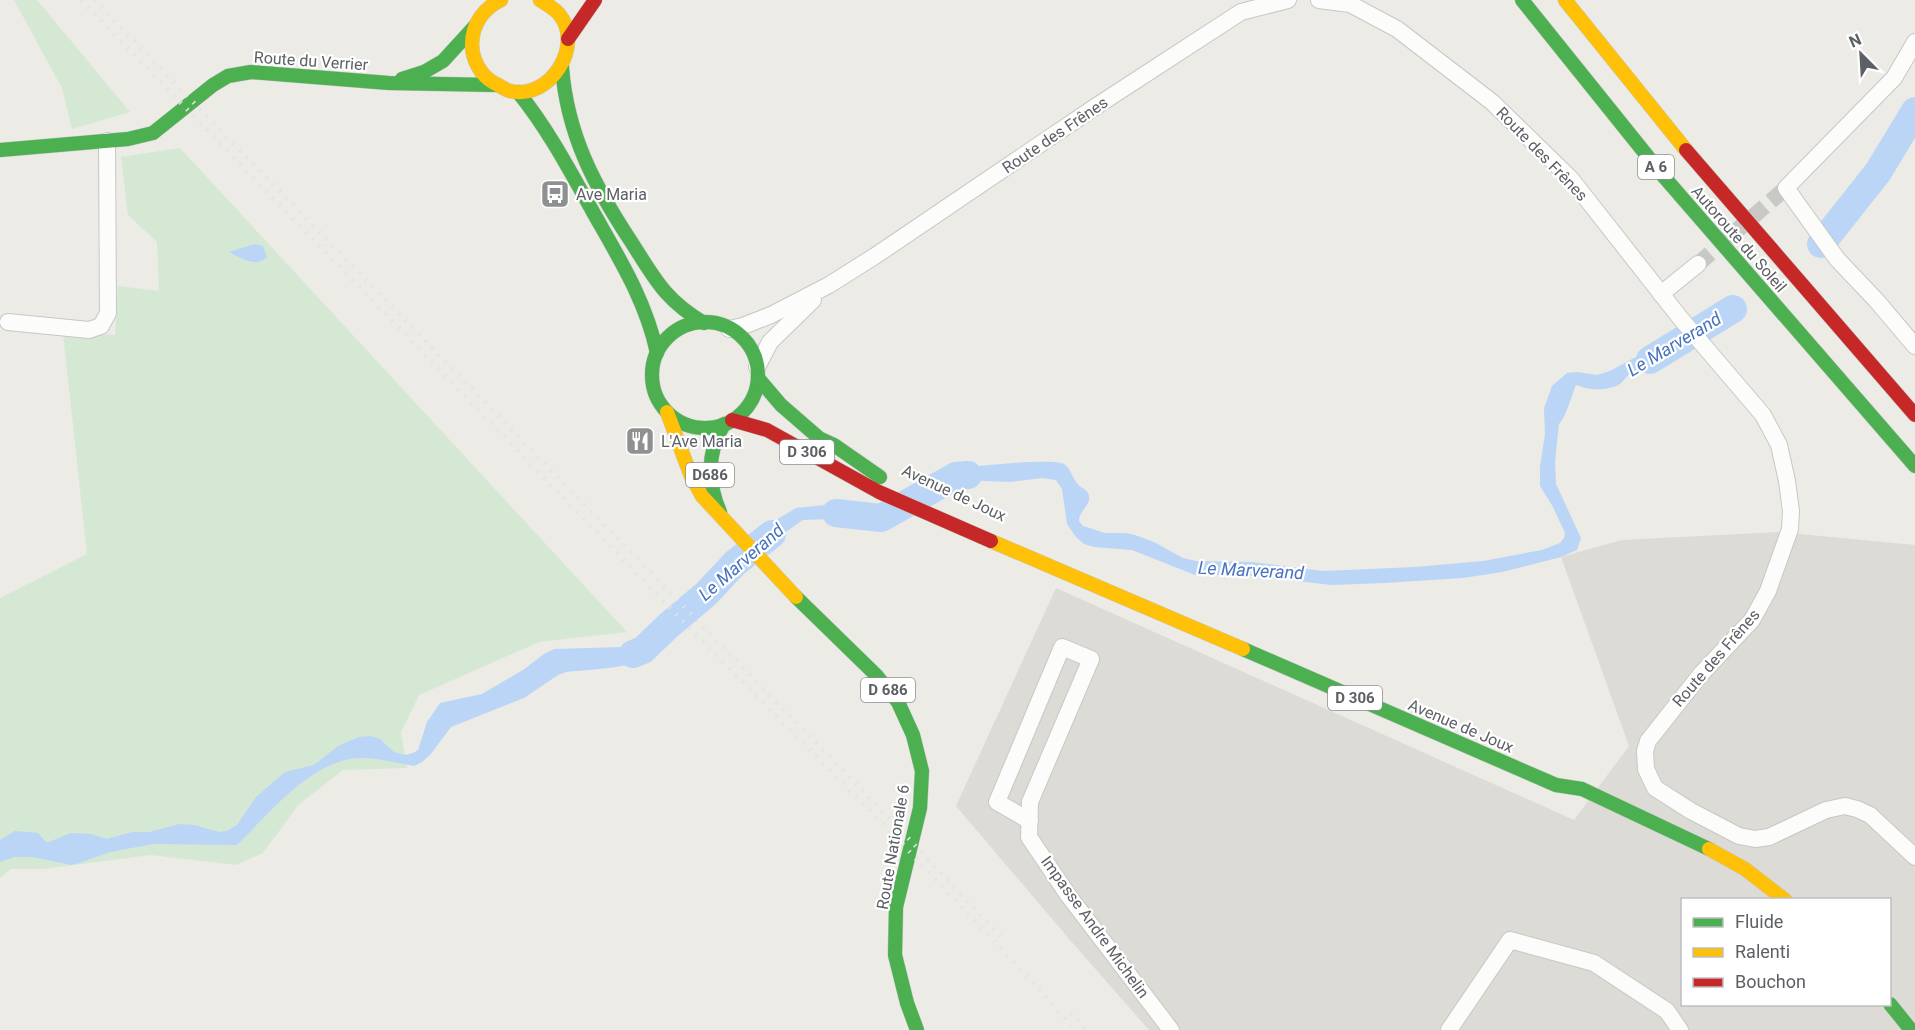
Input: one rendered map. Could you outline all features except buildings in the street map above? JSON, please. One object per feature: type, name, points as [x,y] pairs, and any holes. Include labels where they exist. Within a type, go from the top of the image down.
[{"type":"main road","points":[[479,0],[478,20],[472,47],[474,58],[479,69],[495,85]]},
{"type":"main road","name":"Route du Verrier","points":[[389,83],[424,72],[443,61],[488,8],[501,0]]},
{"type":"main road","points":[[518,92],[543,86],[554,78],[566,58],[568,39],[561,18],[554,9],[540,0]]},
{"type":"main road","points":[[568,39],[594,0]]},
{"type":"main road","name":"Autoroute du Soleil","points":[[1522,0],[1651,160],[1915,466]]},
{"type":"main road","name":"Autoroute du Soleil","points":[[1565,0],[1677,139],[1915,415]]},
{"type":"main road","points":[[562,67],[562,87],[576,135],[603,196],[621,227],[670,299],[688,315],[740,335],[754,356],[757,373],[754,394],[745,409],[728,422],[712,428],[688,426],[667,412],[657,399],[652,384],[652,368],[657,353],[665,341],[676,331],[690,325],[704,323]]},
{"type":"main road","name":"Route du Verrier","points":[[0,150],[128,139],[153,132],[228,76],[251,72],[389,83],[495,85],[518,92]]},
{"type":"main road","points":[[518,92],[539,117],[625,269],[648,314],[657,353]]},
{"type":"main road","name":"Avenue de Joux","points":[[757,373],[771,395],[819,438],[834,445],[863,467],[946,510],[1070,563],[1155,612]]},
{"type":"main road","name":"Route Nationale 6","points":[[667,412],[678,436],[692,483],[765,565],[876,675],[898,702],[913,735],[922,771],[920,808],[896,907],[895,955],[916,1030]]},
{"type":"main road","name":"Avenue de Joux","points":[[728,422],[747,422],[766,428],[847,476],[879,492],[1556,785],[1582,789],[1698,843],[1745,869],[1782,898]]},
{"type":"main road","name":"Route Nationale 6","points":[[728,422],[714,442],[710,467],[716,503],[730,528]]},
{"type":"main road","name":"Avenue de Joux","points":[[1556,785],[1573,801]]},
{"type":"main road","points":[[1590,808],[1647,835]]},
{"type":"main road","points":[[1891,1005],[1911,1030]]},
{"type":"street","name":"Route des Frênes","points":[[729,329],[771,315],[829,285],[1241,12],[1288,0]]},
{"type":"street","name":"Route des Frênes","points":[[1319,0],[1350,4],[1397,29],[1491,102],[1571,179],[1681,319],[1763,415],[1779,445],[1791,511],[1790,528],[1761,605],[1752,620],[1701,674],[1648,741],[1645,760],[1650,778],[1656,788],[1691,811],[1746,839],[1769,837],[1835,807],[1857,808],[1870,815],[1915,857]]},
{"type":"street","points":[[1915,42],[1894,78],[1786,188],[1837,259],[1915,346]]},
{"type":"street","points":[[8,322],[89,330],[101,326],[108,313],[107,141]]},
{"type":"street","points":[[1661,294],[1698,264]]},
{"type":"street","name":"Route des Frênes","points":[[757,373],[770,342],[829,285]]},
{"type":"street","name":"Impasse Andre Michelin","points":[[1030,821],[997,802],[1062,647],[1090,659],[1030,802],[1030,821],[1029,837],[1068,895],[1171,1030]]},
{"type":"street","points":[[1449,1030],[1510,940],[1594,963],[1667,1011],[1680,1030]]},
{"type":"shaded area","points":[[1779,532],[1915,545],[1915,1030],[1149,1030],[956,806],[1056,588],[1574,820],[1629,746],[1561,557],[1622,540]]},
{"type":"green space","points":[[14,0],[37,0],[130,112],[72,129],[62,88]]},
{"type":"green space","points":[[180,148],[627,632],[539,642],[419,695],[401,732],[407,768],[343,770],[299,804],[263,853],[236,865],[151,855],[42,869],[11,869],[0,878],[0,598],[87,554],[63,333],[115,335],[118,286],[159,291],[157,242],[128,215],[121,157]]},
{"type":"water","points":[[254,244],[263,246],[267,257],[253,262],[229,252]]},
{"type":"water","points":[[1719,307],[1731,308],[1729,321],[1709,335],[1701,332],[1702,320]]},
{"type":"water","points":[[1671,338],[1684,339],[1675,355],[1631,373],[1618,385],[1596,389],[1576,385],[1559,424],[1555,461],[1556,484],[1581,538],[1577,550],[1561,557],[1502,572],[1463,578],[1332,585],[1244,575],[1195,575],[1132,550],[1084,544],[1067,524],[1062,489],[1056,480],[1042,478],[1010,482],[962,480],[950,488],[945,496],[921,484],[921,479],[952,470],[1029,462],[1057,462],[1068,468],[1078,485],[1088,494],[1088,502],[1079,521],[1083,526],[1105,533],[1135,535],[1154,542],[1183,558],[1196,561],[1252,562],[1323,571],[1483,561],[1542,550],[1560,543],[1565,533],[1540,486],[1540,467],[1545,434],[1544,408],[1552,386],[1567,373],[1597,375],[1610,371]]},
{"type":"water","points":[[825,505],[867,510],[872,512],[874,518],[860,523],[828,519],[803,520],[764,547],[754,533],[796,508]]},
{"type":"water","points":[[732,553],[745,566],[707,601],[696,589]]},
{"type":"water","points":[[659,626],[671,639],[649,657],[623,666],[566,672],[558,675],[524,698],[451,727],[430,755],[414,766],[379,759],[359,758],[341,761],[324,768],[277,804],[237,845],[153,844],[110,852],[71,865],[33,857],[14,857],[0,862],[0,840],[15,831],[38,833],[46,842],[49,842],[71,833],[91,834],[107,839],[132,832],[150,832],[179,824],[194,825],[219,832],[227,831],[237,825],[256,797],[285,772],[314,765],[338,746],[359,737],[371,736],[380,739],[394,752],[405,755],[413,753],[418,750],[427,722],[440,703],[482,694],[554,649],[623,647],[644,640]]},
{"type":"waterway","name":"Le Marverand","points":[[1821,244],[1878,172],[1915,111]]},
{"type":"waterway","name":"Le Marverand","points":[[1650,360],[1733,309]]},
{"type":"waterway","name":"Le Marverand","points":[[836,513],[881,518],[956,476],[968,475]]},
{"type":"waterway","name":"Le Marverand","points":[[633,654],[643,650],[706,594],[735,563],[772,534]]},
{"type":"tunnel","points":[[1698,264],[1786,188]]},
{"type":"railway","points":[[81,0],[698,637],[889,830],[1048,999],[1074,1030]]},
{"type":"railway","points":[[94,0],[895,824],[1004,940]]},
{"type":"railway","points":[[1071,1013],[1086,1030]]},
{"type":"traffic: fast","points":[[1522,0],[1665,178],[1915,466]]},
{"type":"traffic: fast","points":[[402,79],[424,72],[443,61],[476,25]]},
{"type":"traffic: fast","points":[[562,67],[565,92],[577,138],[585,160],[606,201],[662,288],[680,306],[704,323]]},
{"type":"traffic: fast","points":[[0,150],[128,139],[153,133],[213,85],[228,76],[251,72],[389,83],[495,85]]},
{"type":"traffic: fast","points":[[518,92],[558,150],[622,263],[639,298],[657,353]]},
{"type":"traffic: fast","points":[[705,322],[725,326],[742,338],[754,355],[758,375],[754,395],[742,412],[725,424],[705,428],[685,424],[668,412],[656,395],[652,375],[656,355],[668,338],[685,326],[705,322]]},
{"type":"traffic: fast","points":[[758,378],[781,405],[819,438],[834,445],[880,477]]},
{"type":"traffic: fast","points":[[720,512],[713,490],[711,467],[714,445],[724,424]]},
{"type":"traffic: fast","points":[[796,597],[876,675],[898,702],[913,735],[922,771],[920,808],[896,907],[895,955],[907,1003],[917,1030]]},
{"type":"traffic: fast","points":[[1243,649],[1556,785],[1582,789],[1709,849]]},
{"type":"traffic: fast","points":[[1891,1005],[1911,1030]]},
{"type":"traffic: slow","points":[[501,0],[489,7],[477,23],[472,44],[473,55],[481,71],[489,80],[508,90],[525,92],[538,88],[550,79],[559,68],[568,41],[566,27],[559,14],[540,0]]},
{"type":"traffic: slow","points":[[1565,0],[1686,150]]},
{"type":"traffic: slow","points":[[667,412],[691,476],[702,496],[796,597]]},
{"type":"traffic: slow","points":[[991,541],[1243,649]]},
{"type":"traffic: slow","points":[[1709,849],[1745,869],[1782,898]]},
{"type":"traffic: jam","points":[[568,39],[595,0]]},
{"type":"traffic: jam","points":[[1686,150],[1915,415]]},
{"type":"traffic: jam","points":[[732,420],[767,430],[879,492],[991,541]]},
{"type":"place","name":"Ave Maria","points":[[555,194]]},
{"type":"place","name":"L'Ave Maria","points":[[640,441]]}]
